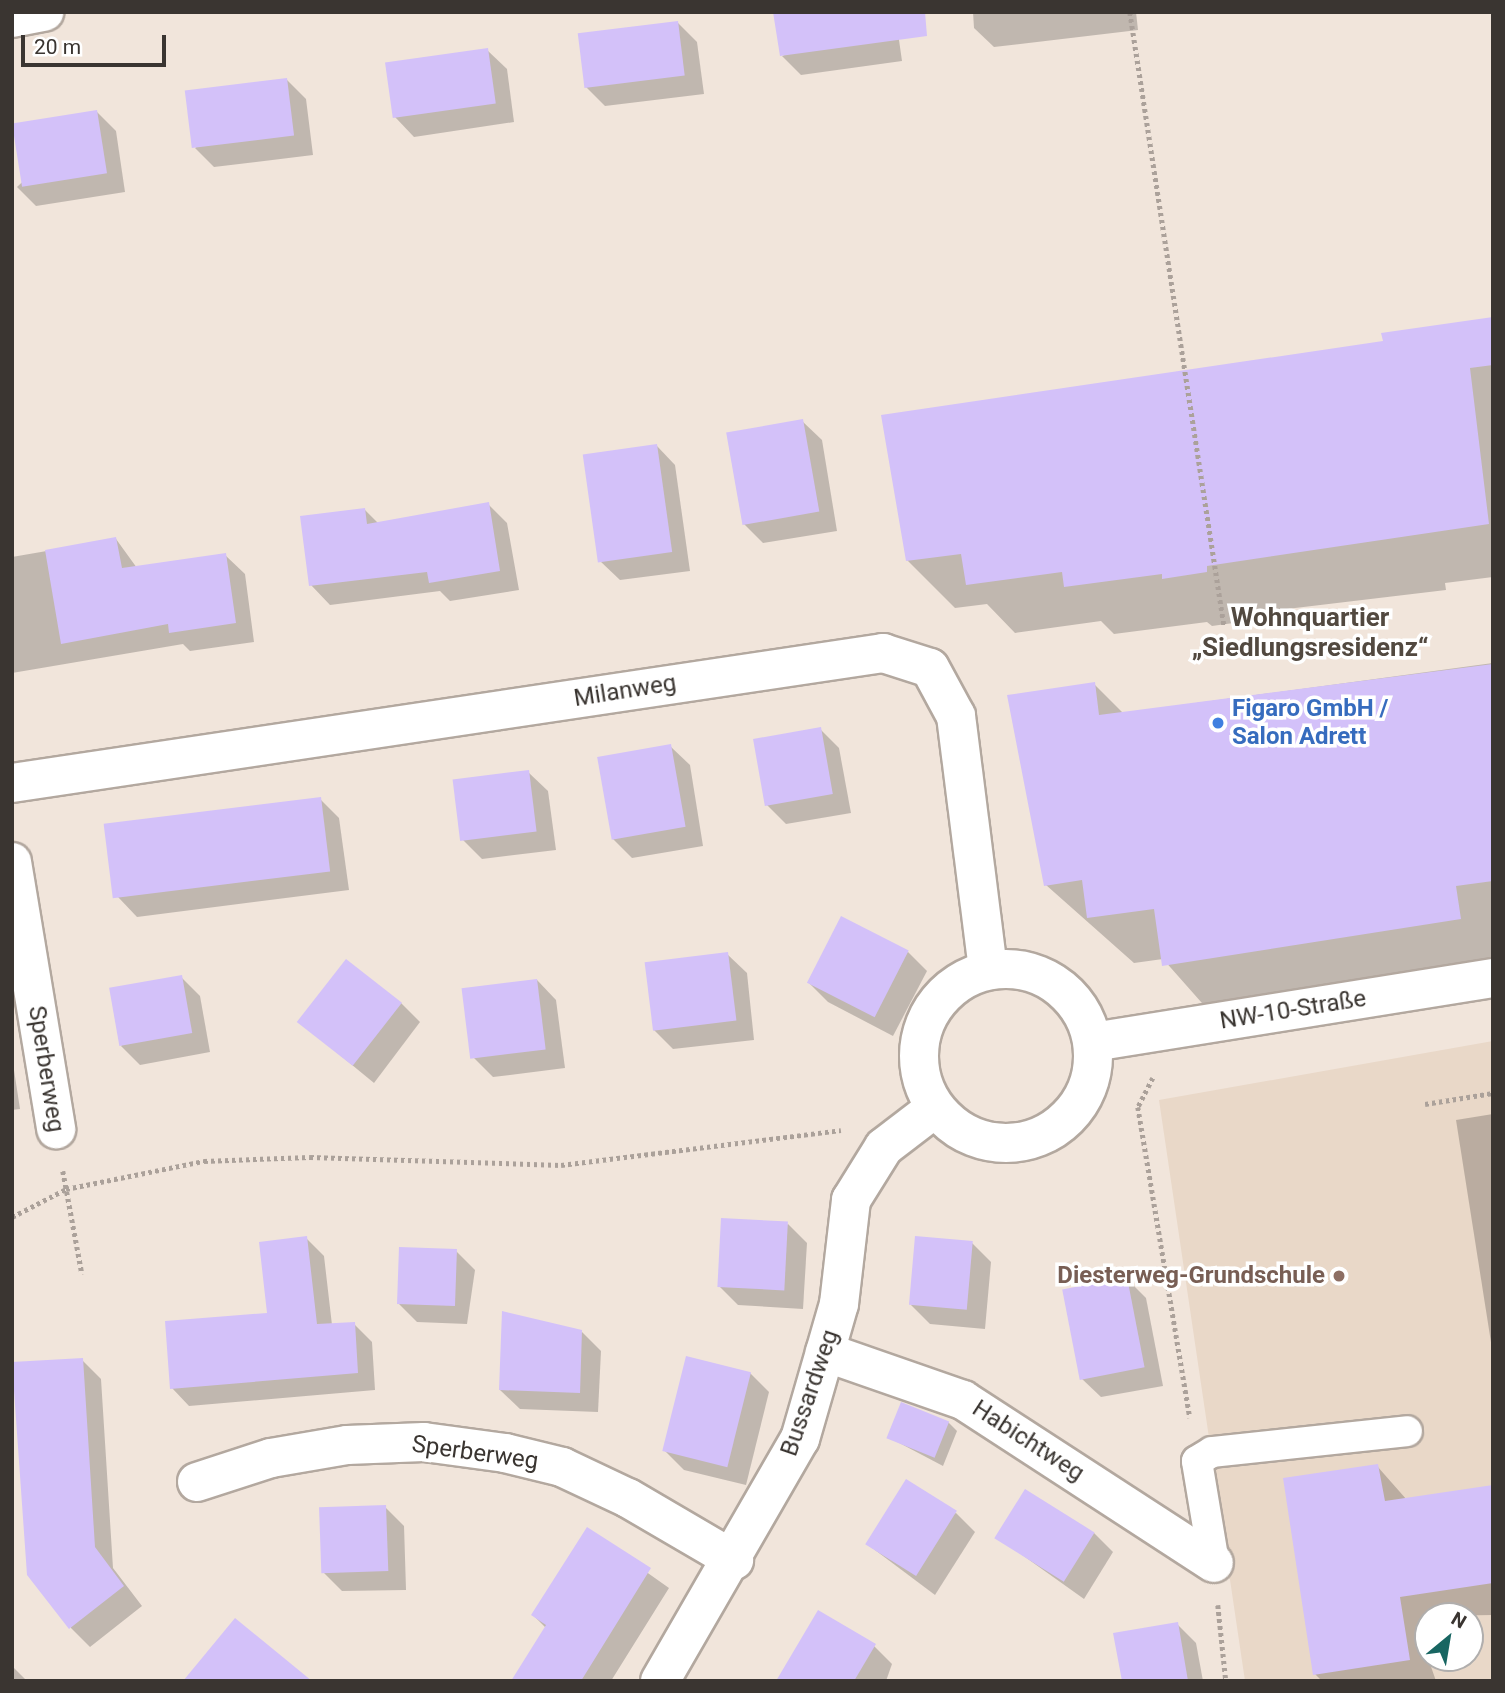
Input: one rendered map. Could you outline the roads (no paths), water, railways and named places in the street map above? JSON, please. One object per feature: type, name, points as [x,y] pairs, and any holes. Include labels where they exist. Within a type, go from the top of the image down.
[{"type":"street","points":[[12,18],[44,12]]},
{"type":"street","name":"Milanweg","points":[[12,783],[883,653],[930,668],[956,716],[988,969]]},
{"type":"street","name":"Sperberweg","points":[[12,862],[56,1129]]},
{"type":"street","points":[[988,969],[1023,969],[1056,984],[1081,1009],[1093,1042],[1090,1081],[1072,1115],[1040,1137],[1002,1143],[964,1133],[935,1108],[921,1076],[920,1053],[931,1009],[956,984],[988,969]]},
{"type":"street","name":"NW-10-Straße","points":[[1093,1042],[1493,978]]},
{"type":"street","name":"Bussardweg","points":[[660,1681],[734,1560],[800,1439],[839,1304],[851,1200],[884,1147],[935,1108]]},
{"type":"street","name":"Habichtweg","points":[[825,1352],[963,1400],[1214,1563]]},
{"type":"street","name":"Sperberweg","points":[[197,1482],[271,1458],[346,1445],[424,1442],[505,1453],[562,1467],[617,1493],[734,1560]]},
{"type":"lane","points":[[1214,1563],[1197,1461],[1212,1452],[1407,1431]]},
{"type":"place","name":"Figaro GmbH / Salon Adrett","points":[[1218,723]]},
{"type":"place","name":"Diesterweg-Grundschule","points":[[1339,1276]]},
{"type":"district","name":"Wohnquartier „Siedlungsresidenz“","points":[[1310,633]]}]
